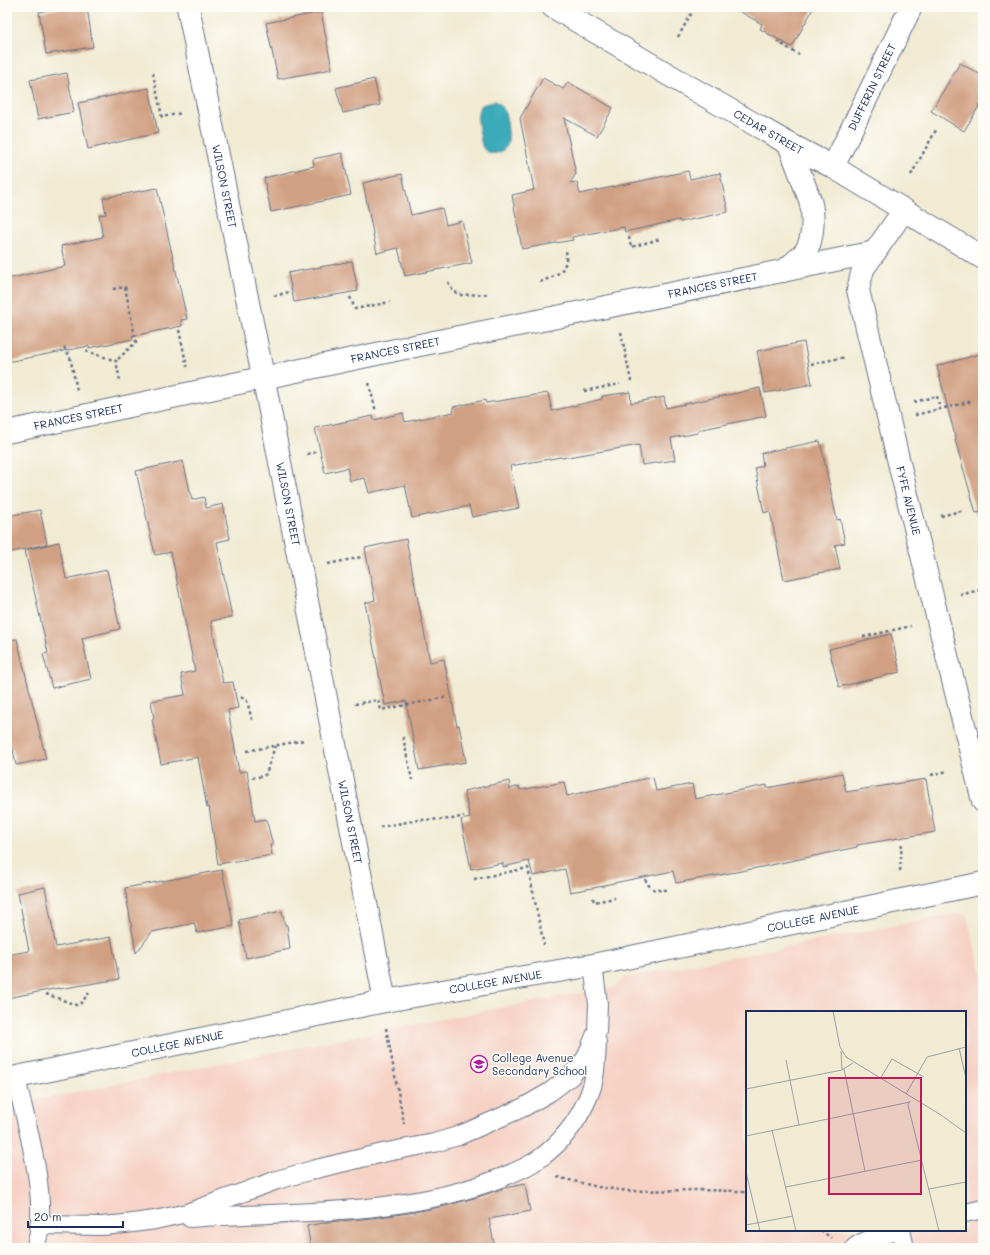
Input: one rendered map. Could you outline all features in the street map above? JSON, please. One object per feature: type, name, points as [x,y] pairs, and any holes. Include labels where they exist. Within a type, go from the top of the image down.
[{"type":"street","name":"WILSON STREET","points":[[188,7],[385,1001]]},
{"type":"street","name":"CEDAR STREET","points":[[553,7],[789,144],[833,167],[983,258]]},
{"type":"street","name":"DUFFERIN STREET","points":[[833,167],[911,7]]},
{"type":"street","name":"FRANCES STREET","points":[[784,271],[799,258],[807,248],[812,229],[813,216],[811,205],[789,144]]},
{"type":"street","name":"FYFE AVENUE","points":[[904,210],[863,269],[858,290],[901,471],[983,801]]},
{"type":"street","name":"FRANCES STREET","points":[[7,432],[875,252]]},
{"type":"street","name":"COLLEGE AVENUE","points":[[11,1078],[385,1001],[593,965],[983,883]]},
{"type":"lane","points":[[39,1225],[102,1226],[155,1220],[318,1212],[382,1206],[419,1201],[458,1192],[515,1172],[533,1162],[558,1143],[572,1125],[589,1095],[595,1077],[598,1004],[593,965]]},
{"type":"lane","points":[[155,1220],[187,1213],[277,1180],[316,1169],[408,1147],[434,1143],[458,1136],[510,1113],[550,1092],[571,1076],[586,1058],[597,1031]]},
{"type":"lane","points":[[11,1078],[30,1138],[38,1183],[40,1211],[38,1238],[35,1248]]},
{"type":"lane","points":[[966,1213],[983,1209]]},
{"type":"lane","points":[[854,1248],[873,1239],[897,1231]]},
{"type":"lane","points":[[900,1231],[905,1248]]},
{"type":"path","points":[[678,37],[695,7]]},
{"type":"path","points":[[777,41],[799,55]]},
{"type":"path","points":[[153,74],[162,117],[188,112]]},
{"type":"path","points":[[911,175],[936,130]]},
{"type":"path","points":[[629,237],[631,247],[660,239]]},
{"type":"path","points":[[540,282],[557,275],[564,268],[567,259],[566,248]]},
{"type":"path","points":[[448,282],[453,291],[461,295],[489,294]]},
{"type":"path","points":[[113,289],[125,287],[136,342],[116,361]]},
{"type":"path","points":[[274,296],[289,292]]},
{"type":"path","points":[[350,296],[355,309],[390,302]]},
{"type":"path","points":[[620,329],[631,381]]},
{"type":"path","points":[[179,330],[187,371]]},
{"type":"path","points":[[64,347],[70,357],[78,393]]},
{"type":"path","points":[[86,352],[116,361]]},
{"type":"path","points":[[812,364],[851,356]]},
{"type":"path","points":[[116,361],[121,385]]},
{"type":"path","points":[[7,374],[10,374],[8,365]]},
{"type":"path","points":[[368,377],[376,412]]},
{"type":"path","points":[[584,391],[620,384]]},
{"type":"path","points":[[908,403],[937,396],[940,409]]},
{"type":"path","points":[[911,416],[973,401]]},
{"type":"path","points":[[935,518],[964,510]]},
{"type":"path","points":[[324,565],[362,556]]},
{"type":"path","points":[[955,596],[983,589]]},
{"type":"path","points":[[863,637],[918,625]]},
{"type":"path","points":[[241,697],[247,701],[252,720]]},
{"type":"path","points":[[351,705],[378,700],[381,710],[447,697]]},
{"type":"path","points":[[403,737],[412,780]]},
{"type":"path","points":[[247,751],[311,739]]},
{"type":"path","points":[[252,778],[266,774],[275,746]]},
{"type":"path","points":[[931,775],[949,771]]},
{"type":"path","points":[[375,828],[418,820],[453,819],[464,816]]},
{"type":"path","points":[[900,876],[902,842]]},
{"type":"path","points":[[474,880],[528,868],[546,951]]},
{"type":"path","points":[[645,880],[648,886],[654,890],[669,890]]},
{"type":"path","points":[[593,898],[594,902],[615,898]]},
{"type":"path","points":[[46,994],[76,1005],[81,1003],[90,993]]},
{"type":"path","points":[[386,1026],[408,1147]]},
{"type":"path","points":[[533,1162],[558,1178],[598,1187],[629,1191],[697,1190],[746,1192]]},
{"type":"shaded area","name":"College Avenue Secondary School","points":[[950,915],[967,915],[983,980],[983,1248],[7,1248],[7,1106],[375,1032],[573,994],[614,988],[623,978]]},
{"type":"water","points":[[495,101],[502,107],[505,113],[508,143],[502,151],[489,153],[482,146],[478,123],[478,112],[482,105]]},
{"type":"building","points":[[66,7],[87,7],[93,47],[46,54],[39,12]]},
{"type":"building","points":[[732,7],[814,7],[792,47],[760,29],[762,24]]},
{"type":"building","points":[[321,12],[332,69],[278,79],[266,23]]},
{"type":"building","points":[[960,63],[983,76],[983,100],[964,131],[931,111]]},
{"type":"building","points":[[67,73],[74,112],[38,119],[30,80]]},
{"type":"building","points":[[543,78],[563,89],[568,82],[613,108],[597,136],[564,118],[576,174],[570,183],[577,182],[580,194],[688,171],[690,179],[720,173],[728,212],[680,222],[679,220],[625,232],[624,227],[572,237],[573,240],[522,249],[512,195],[534,190],[520,118]]},
{"type":"building","points":[[374,79],[380,105],[343,113],[336,88]]},
{"type":"building","points":[[149,88],[158,133],[88,149],[78,103]]},
{"type":"building","points":[[342,153],[351,195],[271,212],[264,178],[314,166],[313,159]]},
{"type":"building","points":[[402,174],[411,215],[442,208],[446,225],[462,221],[472,263],[405,276],[398,248],[377,253],[363,183]]},
{"type":"building","points":[[157,188],[187,319],[181,320],[182,326],[132,336],[133,339],[7,362],[7,279],[65,266],[61,246],[103,237],[99,215],[106,214],[103,198]]},
{"type":"building","points":[[352,261],[358,291],[294,302],[288,273]]},
{"type":"building","points":[[804,342],[812,384],[765,393],[757,351]]},
{"type":"building","points":[[983,353],[983,512],[976,513],[955,440],[937,366]]},
{"type":"building","points":[[760,388],[766,416],[698,430],[698,433],[671,438],[675,460],[642,465],[639,445],[510,466],[519,508],[472,517],[469,506],[412,518],[405,485],[369,493],[365,478],[350,481],[347,468],[325,473],[315,428],[373,416],[374,420],[403,413],[405,422],[454,412],[453,407],[485,400],[486,403],[548,393],[552,411],[602,399],[602,396],[630,392],[631,403],[664,397],[666,408]]},
{"type":"building","points":[[820,441],[837,520],[840,519],[845,543],[835,545],[840,569],[784,580],[770,511],[764,513],[755,468],[763,466],[761,453]]},
{"type":"building","points":[[183,461],[192,500],[204,497],[206,508],[223,504],[230,539],[217,542],[232,617],[211,621],[223,683],[233,682],[238,708],[228,710],[239,772],[247,771],[255,821],[266,819],[273,845],[270,845],[272,855],[218,864],[209,807],[207,808],[198,757],[161,764],[152,719],[154,719],[151,701],[185,695],[181,674],[195,671],[171,552],[155,555],[136,471]]},
{"type":"building","points":[[40,510],[47,544],[7,553],[7,516]]},
{"type":"building","points":[[406,539],[430,662],[444,659],[457,726],[459,725],[466,762],[419,770],[406,701],[385,705],[365,603],[375,600],[365,548]]},
{"type":"building","points":[[59,542],[66,579],[107,570],[120,629],[82,638],[91,679],[52,688],[43,654],[48,653],[25,550]]},
{"type":"building","points":[[891,634],[900,672],[839,687],[829,649]]},
{"type":"building","points":[[17,639],[46,759],[16,765],[13,750],[7,751],[7,640]]},
{"type":"building","points":[[842,773],[846,792],[926,779],[935,832],[857,845],[857,847],[676,883],[673,871],[570,892],[565,869],[533,876],[529,861],[503,867],[503,863],[471,869],[461,820],[470,818],[464,791],[509,781],[510,789],[519,786],[520,790],[564,782],[567,796],[653,777],[656,791],[692,784],[695,799],[767,785],[767,788]]},
{"type":"building","points":[[222,870],[234,926],[197,933],[194,923],[152,932],[136,953],[125,888]]},
{"type":"building","points":[[45,887],[56,947],[111,937],[119,979],[7,998],[7,955],[29,951],[18,893]]},
{"type":"building","points":[[282,911],[285,925],[287,925],[290,949],[246,958],[239,920]]},
{"type":"building","points":[[525,1184],[530,1211],[489,1219],[495,1248],[311,1248],[307,1226],[328,1222],[409,1213],[446,1206],[504,1188]]},
{"type":"place","name":"College Avenue Secondary School","points":[[479,1064]]}]
